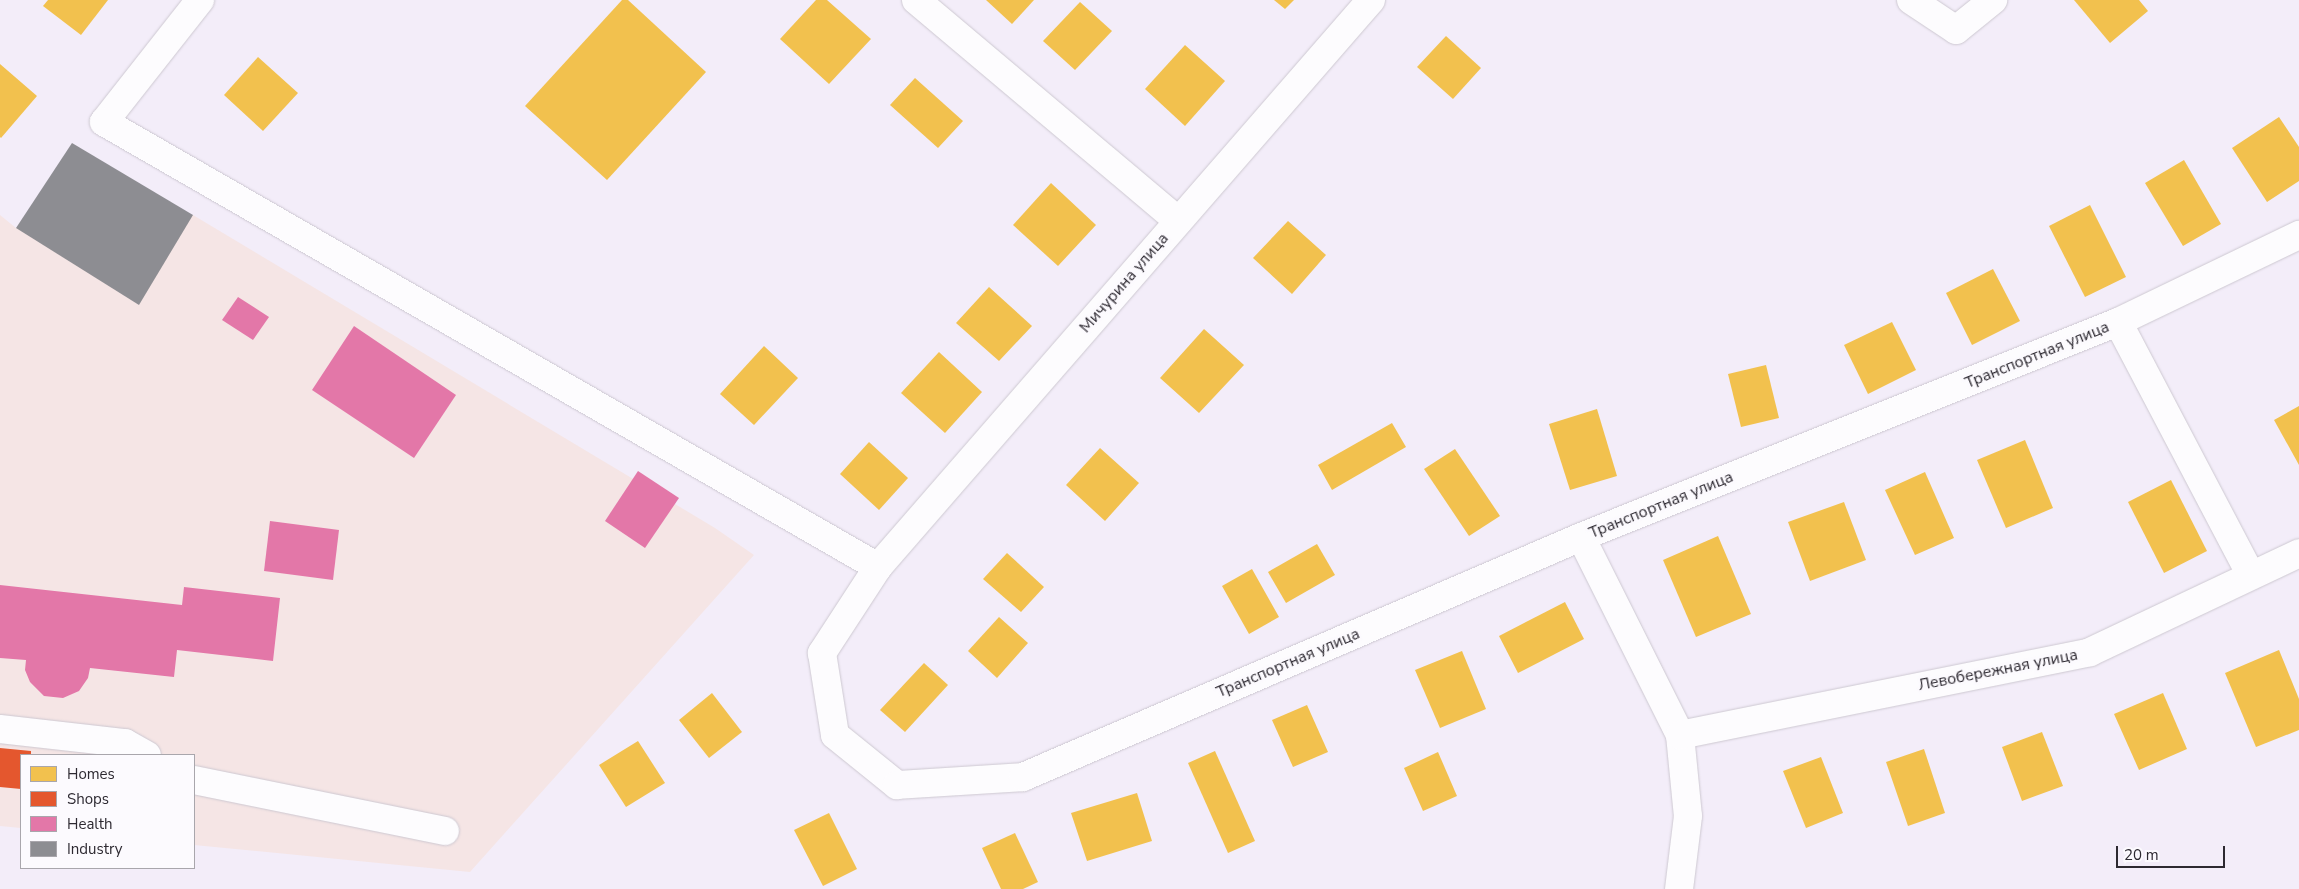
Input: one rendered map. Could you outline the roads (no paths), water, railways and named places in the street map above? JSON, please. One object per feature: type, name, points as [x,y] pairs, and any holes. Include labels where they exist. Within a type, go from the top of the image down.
[{"type":"street","points":[[200,0],[104,122],[878,567]]},
{"type":"street","points":[[916,0],[1178,221]]},
{"type":"street","name":"Мичурина улица","points":[[1023,777],[896,785],[835,735],[822,653],[878,567],[1371,0]]},
{"type":"street","points":[[1911,0],[1956,30],[1993,0]]},
{"type":"street","name":"Транспортная улица","points":[[1023,777],[1581,537],[2118,322],[2299,236]]},
{"type":"street","points":[[2118,322],[2251,575]]},
{"type":"street","points":[[1581,537],[1680,735],[1688,816],[1679,889]]},
{"type":"street","name":"Левобережная улица","points":[[1680,735],[2090,652],[2299,552]]},
{"type":"street","points":[[0,729],[126,743],[145,754]]},
{"type":"street","points":[[195,780],[444,831]]}]
